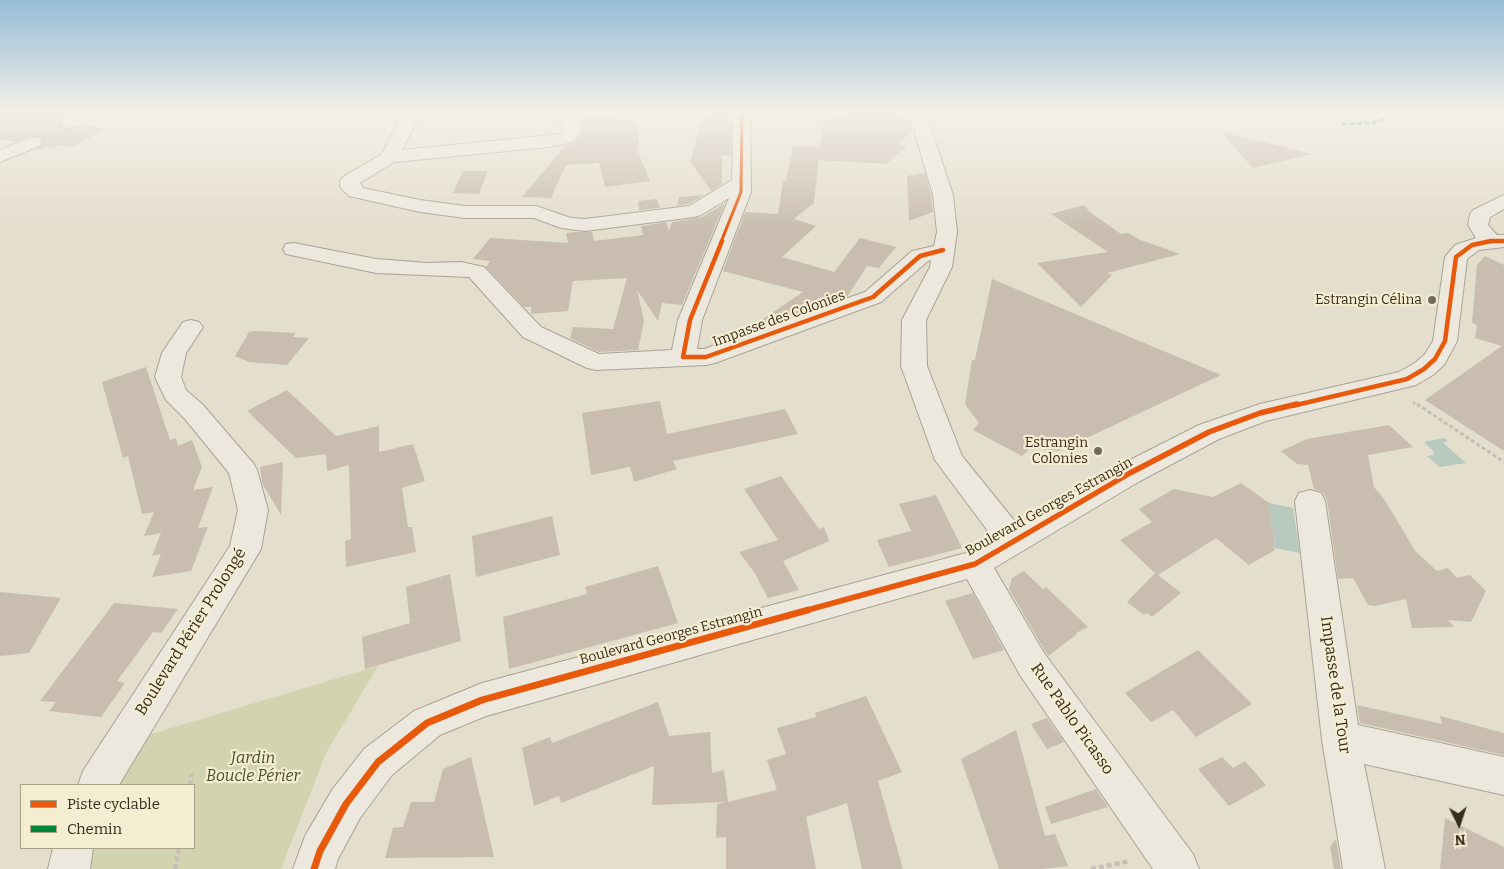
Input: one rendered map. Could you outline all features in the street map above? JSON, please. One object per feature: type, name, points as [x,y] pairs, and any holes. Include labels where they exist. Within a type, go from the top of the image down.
[{"type":"street","points":[[0,158],[13,152]]},
{"type":"street","points":[[389,157],[392,152]]},
{"type":"street","points":[[447,152],[389,157],[350,182],[350,187],[356,192],[420,206],[466,212],[536,212],[568,224],[595,224],[694,211],[741,182]]},
{"type":"street","points":[[683,357],[690,320],[741,192],[741,152]]},
{"type":"street","points":[[931,152],[943,195],[947,232],[941,267],[914,320],[914,366],[949,460],[1014,542]]},
{"type":"street","points":[[1498,241],[1482,232],[1478,225],[1480,214],[1504,201]]},
{"type":"street","name":"Boulevard Georges Estrangin","points":[[314,869],[320,851],[346,804],[378,762],[428,723],[482,700],[975,564],[1130,473],[1209,432],[1260,413],[1407,379],[1424,369],[1435,359],[1445,341],[1456,256],[1472,245],[1498,241]]},
{"type":"street","name":"Impasse des Colonies","points":[[294,249],[376,266],[428,270],[461,269],[476,272],[532,332],[596,362],[683,357],[706,358],[873,297],[920,256],[943,250]]},
{"type":"street","name":"Boulevard Périer Prolongé","points":[[98,784],[244,549],[253,510],[243,470],[194,412],[175,394],[168,377],[174,352],[191,327]]},
{"type":"street","name":"Impasse de la Tour","points":[[1310,501],[1341,740],[1364,869]]},
{"type":"street","name":"Rue Pablo Picasso","points":[[975,564],[1032,664],[1178,869]]},
{"type":"street","points":[[1341,740],[1504,776]]},
{"type":"street","points":[[69,869],[73,849]]},
{"type":"path","points":[[1421,407],[1504,462]]},
{"type":"path","points":[[190,784],[192,774]]},
{"type":"path","points":[[175,869],[179,849]]},
{"type":"path","points":[[1091,869],[1119,864]]},
{"type":"green space","name":"Jardin Boucle Périer","points":[[378,666],[326,753],[281,869],[85,869],[89,849],[195,849],[195,784],[107,784],[141,737]]},
{"type":"shaded area","points":[[1444,438],[1448,441],[1443,443],[1466,463],[1440,467],[1427,456],[1433,455],[1434,452],[1424,442]]},
{"type":"shaded area","points":[[1269,503],[1293,508],[1300,553],[1275,548]]},
{"type":"building","points":[[560,152],[638,152],[650,181],[605,187],[599,163],[566,165],[551,198],[522,197]]},
{"type":"building","points":[[693,152],[731,152],[731,156],[722,155],[722,184],[711,191],[690,161]]},
{"type":"building","points":[[792,152],[820,152],[814,203],[794,219],[816,226],[782,257],[834,272],[860,238],[896,247],[879,268],[867,266],[847,297],[766,325],[763,319],[803,292],[723,271],[745,212],[778,214],[783,181],[786,181]]},
{"type":"building","points":[[819,152],[901,152],[886,164],[818,160]]},
{"type":"building","points":[[1238,152],[1302,152],[1312,154],[1253,168]]},
{"type":"building","points":[[463,171],[488,171],[479,194],[453,193]]},
{"type":"building","points":[[925,173],[933,212],[909,221],[907,176]]},
{"type":"building","points":[[704,195],[688,204],[677,206],[679,197]]},
{"type":"building","points":[[657,199],[660,208],[639,210],[638,201]]},
{"type":"building","points":[[725,203],[682,305],[662,303],[658,321],[637,290],[644,321],[638,350],[599,352],[570,338],[573,327],[613,329],[627,278],[573,281],[568,311],[531,314],[531,307],[524,307],[486,267],[490,261],[473,259],[490,238],[568,243],[566,233],[592,232],[594,241],[643,235],[641,226],[666,222],[669,231],[672,222],[702,217]]},
{"type":"building","points":[[1084,205],[1090,212],[1121,234],[1129,233],[1138,239],[1180,254],[1107,273],[1112,275],[1081,307],[1037,263],[1108,252],[1051,214]]},
{"type":"building","points":[[1485,256],[1504,265],[1504,451],[1425,400],[1502,346],[1475,338],[1477,325],[1472,323],[1477,265]]},
{"type":"building","points":[[992,279],[1221,375],[1059,451],[1046,450],[1034,444],[1022,456],[973,430],[979,423],[965,404],[972,360],[975,360]]},
{"type":"building","points":[[249,332],[296,333],[293,337],[309,338],[287,365],[249,362],[235,356]]},
{"type":"building","points":[[146,367],[170,440],[176,438],[178,446],[192,440],[202,467],[193,490],[213,487],[198,528],[208,527],[191,571],[152,577],[161,554],[152,556],[161,533],[144,536],[154,512],[142,514],[128,456],[123,458],[102,382]]},
{"type":"building","points":[[287,390],[336,436],[379,426],[379,452],[413,444],[425,481],[402,488],[408,527],[412,527],[416,552],[346,567],[345,541],[351,539],[349,465],[327,471],[326,454],[296,458],[247,411]]},
{"type":"building","points":[[660,401],[667,434],[785,409],[798,434],[673,461],[677,469],[634,482],[630,467],[591,475],[582,413]]},
{"type":"building","points":[[1389,425],[1413,447],[1368,455],[1374,487],[1384,499],[1416,552],[1437,571],[1448,568],[1457,578],[1470,575],[1486,591],[1471,622],[1448,620],[1454,627],[1412,628],[1406,599],[1375,606],[1368,605],[1353,578],[1338,579],[1327,500],[1323,492],[1314,489],[1308,465],[1297,464],[1281,451],[1307,439]]},
{"type":"building","points":[[283,462],[281,515],[262,483],[260,467]]},
{"type":"building","points":[[781,476],[819,529],[824,527],[829,541],[783,561],[799,590],[768,598],[754,572],[739,552],[778,540],[744,489]]},
{"type":"building","points":[[1241,483],[1269,503],[1275,550],[1249,565],[1216,538],[1158,575],[1181,593],[1152,617],[1147,613],[1144,615],[1127,602],[1155,573],[1120,540],[1152,522],[1139,509],[1174,489],[1213,497]]},
{"type":"building","points":[[936,495],[962,548],[889,567],[877,540],[911,531],[899,504]]},
{"type":"building","points":[[552,516],[560,555],[476,577],[472,536]]},
{"type":"building","points":[[658,566],[678,623],[509,669],[503,617],[587,594],[585,587]]},
{"type":"building","points":[[1024,571],[1043,589],[1046,587],[1088,627],[1076,633],[1048,656],[1009,589],[1012,578]]},
{"type":"building","points":[[450,574],[461,641],[365,669],[362,637],[410,623],[406,587]]},
{"type":"building","points":[[0,592],[61,598],[29,653],[0,656]]},
{"type":"building","points":[[973,593],[1004,650],[973,659],[945,601]]},
{"type":"building","points":[[114,603],[178,609],[161,633],[153,632],[117,681],[125,683],[101,717],[49,711],[56,702],[40,701]]},
{"type":"building","points":[[1198,650],[1252,704],[1196,737],[1173,710],[1151,722],[1125,693]]},
{"type":"building","points":[[866,696],[902,772],[878,781],[903,869],[862,869],[847,803],[806,817],[816,869],[726,869],[726,837],[716,838],[717,804],[726,802],[652,805],[654,766],[561,803],[559,796],[534,806],[522,748],[550,737],[552,743],[658,702],[669,736],[710,732],[712,773],[724,770],[728,802],[777,790],[767,760],[786,754],[777,728],[816,717],[815,713]]},
{"type":"building","points":[[1357,705],[1442,724],[1440,716],[1504,733],[1504,755],[1360,723]]},
{"type":"building","points":[[1047,718],[1064,742],[1047,749],[1031,724]]},
{"type":"building","points":[[1016,730],[1045,836],[1055,834],[1068,866],[1042,869],[999,869],[961,759]]},
{"type":"building","points":[[471,757],[494,857],[385,858],[393,828],[403,827],[411,802],[434,802],[443,769]]},
{"type":"building","points":[[1222,757],[1233,768],[1245,761],[1266,785],[1229,806],[1198,769]]},
{"type":"building","points":[[1096,789],[1108,807],[1051,824],[1045,807]]},
{"type":"building","points":[[1445,818],[1504,847],[1504,869],[1440,869]]},
{"type":"building","points":[[1336,839],[1341,869],[1334,869],[1330,847]]},
{"type":"cycle path","points":[[741,152],[741,192],[690,320],[683,357],[706,357],[873,297],[920,256],[943,250]]},
{"type":"cycle path","points":[[314,869],[320,851],[346,804],[378,762],[427,723],[482,700],[975,564],[1130,473],[1209,432],[1260,413],[1407,379],[1424,369],[1435,359],[1445,341],[1456,257],[1472,245],[1491,241],[1504,241]]},
{"type":"place","name":"Estrangin Célina","points":[[1432,300]]},
{"type":"place","name":"Estrangin Colonies","points":[[1098,451]]}]
